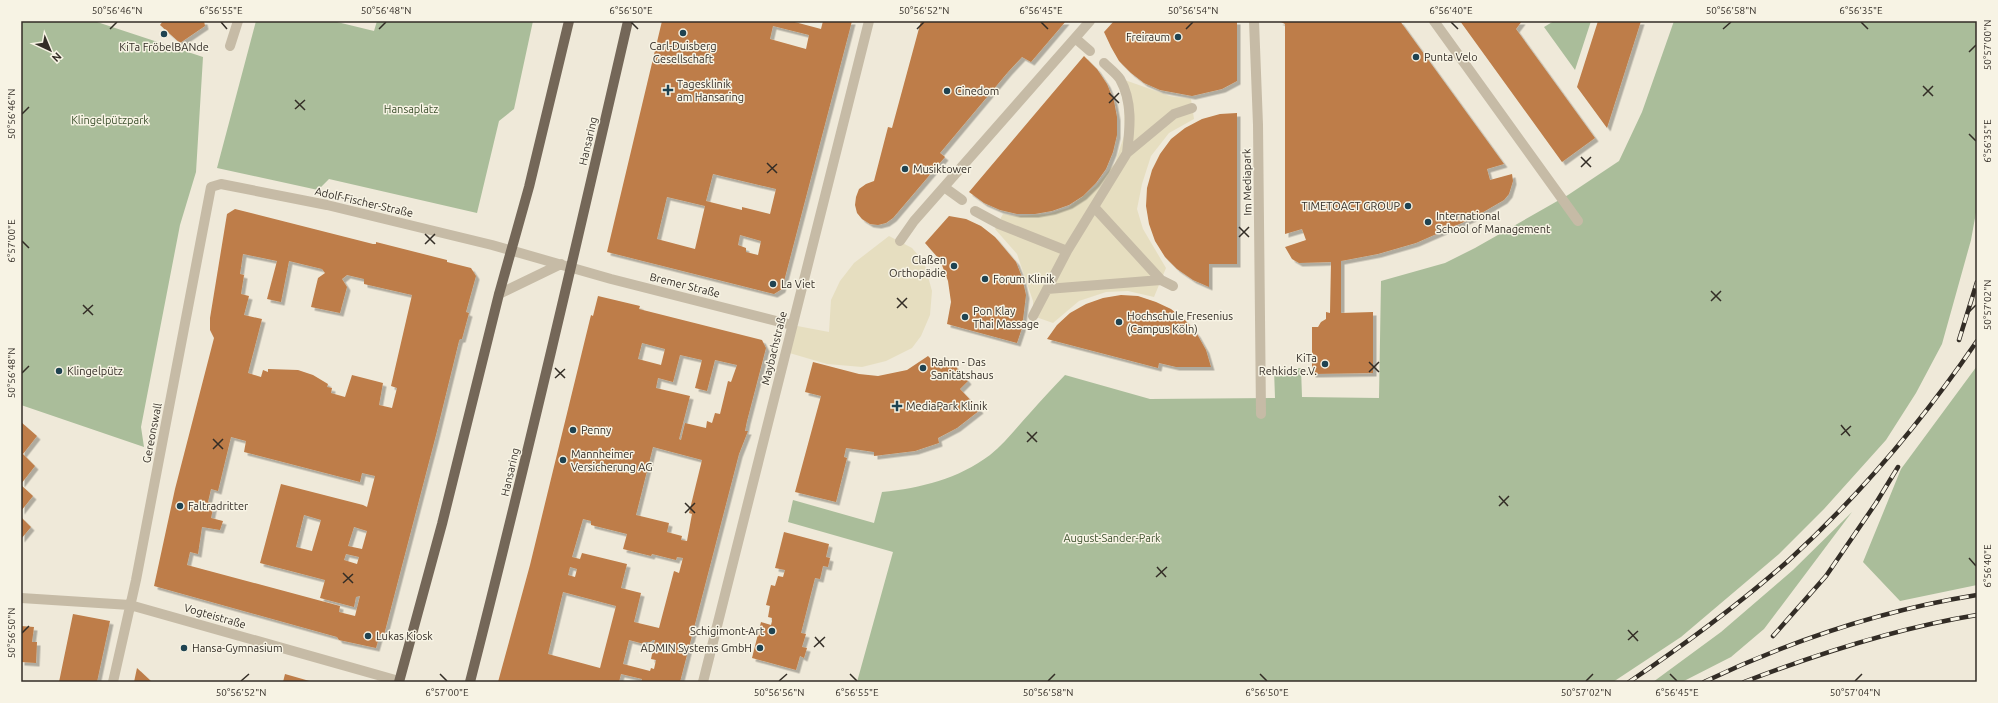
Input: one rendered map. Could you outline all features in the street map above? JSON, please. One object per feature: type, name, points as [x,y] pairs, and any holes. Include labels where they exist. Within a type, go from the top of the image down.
[{"type":"main road","points":[[399,681],[442,524],[569,21]]},
{"type":"main road","name":"Hansaring","points":[[470,682],[509,530],[572,267],[628,21]]},
{"type":"street","points":[[230,46],[238,21]]},
{"type":"street","name":"Maybachstraße","points":[[703,682],[869,21]]},
{"type":"street","points":[[900,241],[944,187],[1090,21]]},
{"type":"street","name":"Im Mediapark","points":[[1254,21],[1258,125],[1261,414]]},
{"type":"street","points":[[1434,21],[1578,221]]},
{"type":"street","points":[[1075,38],[1090,51]]},
{"type":"street","points":[[1104,63],[1119,78],[1129,99],[1130,126],[1127,153]]},
{"type":"street","points":[[1033,316],[1067,250],[1127,153],[1174,114],[1192,108]]},
{"type":"street","name":"Adolf-Fischer-Straße","points":[[211,187],[221,184],[327,205],[512,251]]},
{"type":"street","name":"Gereonswall","points":[[113,682],[130,605],[211,187]]},
{"type":"street","points":[[944,187],[962,200]]},
{"type":"street","points":[[1094,207],[1161,280],[1173,286]]},
{"type":"street","points":[[975,211],[999,224],[1067,250]]},
{"type":"street","points":[[512,251],[572,267]]},
{"type":"street","points":[[499,294],[561,264]]},
{"type":"street","name":"Bremer Straße","points":[[572,267],[611,279],[792,325]]},
{"type":"street","points":[[1047,289],[1161,280]]},
{"type":"street","name":"Vogteistraße","points":[[21,598],[130,605],[399,681]]},
{"type":"green space","name":"Klingelpützpark","points":[[21,21],[94,21],[203,57],[196,172],[180,225],[141,427],[144,447],[21,405]]},
{"type":"green space","name":"Hansaplatz","points":[[256,21],[333,21],[374,31],[377,21],[533,21],[514,109],[499,121],[477,213],[329,179],[318,190],[217,168]]},
{"type":"green space","points":[[1554,21],[1591,21],[1575,70],[1544,27]]},
{"type":"green space","name":"August-Sander-Park","points":[[1674,21],[1977,21],[1977,207],[1971,240],[1942,344],[1916,393],[1886,440],[1824,509],[1779,554],[1681,637],[1613,682],[857,682],[893,552],[788,522],[793,500],[874,523],[882,492],[911,488],[939,481],[978,463],[990,455],[1011,435],[1038,403],[1065,375],[1150,399],[1275,398],[1274,369],[1301,368],[1302,397],[1379,398],[1381,281],[1445,263],[1475,248],[1568,195],[1619,161],[1642,112]]},
{"type":"green space","points":[[1977,366],[1977,585],[1900,601],[1863,562],[1901,469]]},
{"type":"green space","points":[[1852,512],[1764,629],[1731,657],[1682,682],[1653,682],[1721,632],[1793,570]]},
{"type":"shaded area","points":[[1119,78],[1170,96],[1191,99],[1194,119],[1169,133],[1151,156],[1142,184],[1137,209],[1143,229],[1166,268],[1154,297],[1128,291],[1106,292],[1079,301],[1053,323],[1033,316],[1033,301],[1017,254],[995,229],[1003,214],[1015,216],[1048,214],[1068,208],[1096,186],[1115,163],[1125,133],[1124,108]]},
{"type":"shaded area","points":[[889,236],[912,248],[924,262],[932,291],[930,315],[921,336],[912,348],[886,361],[862,367],[827,364],[786,352],[792,325],[829,332],[831,300],[840,281],[854,263]]},
{"type":"building","points":[[163,21],[204,21],[205,26],[180,43],[160,25]]},
{"type":"building","points":[[662,21],[791,21],[821,29],[823,21],[852,21],[782,289],[774,294],[607,252]],"holes":[[[773,26],[809,35],[806,49],[770,39]],[[713,174],[776,189],[770,214],[742,207],[742,210],[706,201]],[[667,197],[705,206],[695,249],[657,239]],[[740,235],[761,241],[758,255],[746,252],[746,248],[738,245]]]},
{"type":"building","name":"Cinedom","points":[[921,21],[1066,21],[1031,62],[1022,57],[1008,72],[940,153],[945,157],[893,218],[886,223],[878,225],[870,224],[862,219],[857,213],[855,205],[856,197],[859,189],[874,181],[888,127],[892,128]]},
{"type":"building","points":[[1114,21],[1237,21],[1237,81],[1222,89],[1192,96],[1160,90],[1144,83],[1119,61],[1111,47],[1104,32]]},
{"type":"building","points":[[1279,21],[1400,21],[1504,164],[1487,169],[1490,180],[1512,174],[1513,181],[1509,194],[1504,200],[1473,218],[1416,243],[1378,254],[1341,261],[1341,313],[1373,312],[1373,373],[1312,374],[1312,327],[1318,327],[1321,322],[1326,319],[1326,312],[1330,313],[1331,262],[1299,263],[1292,259],[1285,247],[1306,240],[1302,229],[1285,234],[1285,24]]},
{"type":"building","points":[[1460,21],[1522,21],[1516,29],[1595,138],[1562,162]]},
{"type":"building","points":[[1598,21],[1641,21],[1607,128],[1577,87]]},
{"type":"building","points":[[1084,56],[1097,69],[1107,84],[1114,101],[1117,117],[1117,135],[1113,152],[1106,169],[1096,183],[1083,196],[1069,205],[1052,211],[1035,214],[1017,214],[1000,210],[984,203],[969,192]]},
{"type":"building","points":[[1237,113],[1237,264],[1209,264],[1209,287],[1193,280],[1177,269],[1165,257],[1155,241],[1149,224],[1146,206],[1147,188],[1152,170],[1160,154],[1171,139],[1185,128],[1202,119],[1220,114]]},
{"type":"building","points":[[235,209],[373,244],[376,244],[376,242],[447,260],[447,262],[471,268],[476,276],[466,312],[469,313],[462,339],[459,341],[384,635],[380,634],[376,648],[339,640],[337,637],[154,586],[175,489],[214,338],[210,330],[210,318],[227,214]],"holes":[[[243,254],[277,261],[267,299],[281,302],[289,261],[322,269],[325,273],[318,278],[311,307],[340,313],[347,287],[342,279],[347,275],[364,279],[364,284],[412,295],[391,386],[397,388],[392,408],[379,405],[383,383],[352,375],[345,397],[331,393],[332,388],[327,387],[328,384],[313,375],[298,370],[268,369],[268,372],[263,370],[261,377],[248,373],[262,319],[244,315],[249,296],[241,294],[244,275],[240,274]],[[231,437],[246,441],[244,452],[360,482],[362,473],[375,476],[367,507],[281,484],[260,563],[325,580],[320,598],[354,607],[356,597],[360,596],[355,616],[339,612],[340,606],[187,565],[190,552],[198,554],[202,527],[220,530],[223,521],[211,518],[214,504],[208,502],[211,489],[218,491]],[[304,515],[321,520],[312,551],[296,547]],[[354,527],[367,531],[362,549],[348,546]],[[346,554],[359,557],[357,564],[344,560]]]},
{"type":"building","name":"Forum Klinik","points":[[949,216],[966,219],[981,226],[995,237],[1016,262],[1022,277],[1026,295],[1022,328],[1017,343],[947,324],[951,302],[948,281],[940,260],[925,243]]},
{"type":"building","points":[[1121,295],[1138,296],[1156,302],[1171,309],[1186,321],[1197,334],[1206,350],[1211,367],[1176,367],[1159,363],[1158,368],[1047,339],[1057,325],[1070,313],[1086,304],[1103,298]]},
{"type":"building","points":[[598,296],[640,306],[639,309],[762,340],[766,348],[747,421],[745,431],[748,431],[739,454],[680,682],[641,682],[642,679],[621,674],[619,682],[498,682],[530,565],[591,315],[593,316]],"holes":[[[642,343],[665,349],[661,365],[638,359]],[[680,355],[702,360],[695,388],[707,391],[715,360],[737,365],[731,382],[728,381],[720,414],[715,413],[712,423],[707,421],[706,428],[685,423],[681,440],[679,439],[690,396],[656,388],[658,378],[673,382]],[[653,447],[702,460],[689,513],[692,514],[687,541],[681,540],[682,536],[667,532],[669,523],[636,515]],[[583,519],[591,521],[591,525],[627,534],[623,549],[676,560],[677,557],[683,558],[679,573],[674,571],[659,628],[634,622],[641,593],[621,588],[627,564],[582,553],[580,559],[572,557]],[[570,567],[577,569],[575,577],[568,575]],[[563,592],[616,606],[600,668],[548,654]],[[629,640],[644,644],[645,642],[655,640],[651,659],[656,660],[654,669],[651,668],[650,671],[623,664]]]},
{"type":"building","name":"MediaPark Klinik","points":[[928,356],[941,369],[950,360],[968,381],[960,389],[980,410],[957,428],[938,438],[939,443],[915,451],[874,456],[874,452],[846,448],[844,457],[847,458],[836,502],[795,492],[821,396],[805,392],[813,362],[859,374],[878,376],[907,370]]},
{"type":"building","points":[[21,422],[37,436],[23,454],[35,466],[21,484]]},
{"type":"building","points":[[21,485],[33,496],[21,511]]},
{"type":"building","points":[[21,517],[31,527],[21,539]]},
{"type":"building","points":[[784,532],[829,544],[826,557],[830,558],[828,567],[823,566],[820,579],[815,578],[801,633],[806,634],[802,647],[807,648],[804,658],[800,656],[796,670],[752,658],[761,622],[771,625],[772,618],[768,617],[770,606],[766,605],[771,585],[775,586],[778,576],[783,577],[785,570],[775,568]]},
{"type":"building","points":[[73,614],[110,621],[97,682],[59,682]]},
{"type":"building","points":[[21,626],[34,627],[32,642],[37,642],[36,663],[21,662]]},
{"type":"building","points":[[137,668],[152,682],[134,682]]},
{"type":"building","points":[[285,674],[313,682],[283,682]]},
{"type":"railway","points":[[1959,340],[1977,282]]},
{"type":"railway","points":[[1629,682],[1670,654],[1730,609],[1788,561],[1814,536],[1865,484],[1889,456],[1935,400],[1977,341]]},
{"type":"railway","points":[[1773,636],[1826,576],[1876,503],[1898,467]]},
{"type":"railway","points":[[1704,682],[1803,640],[1872,618],[1942,601],[1977,595]]},
{"type":"railway","points":[[1744,682],[1859,642],[1947,620],[1977,615]]},
{"type":"place","name":"Carl-Duisberg Gesellschaft","points":[[683,33]]},
{"type":"place","name":"KiTa FröbelBANde","points":[[164,34]]},
{"type":"place","name":"Freiraum","points":[[1178,37]]},
{"type":"place","name":"Punta Velo","points":[[1416,57]]},
{"type":"place","name":"Tagesklinik am Hansaring","points":[[668,90]]},
{"type":"place","name":"Cinedom","points":[[947,91]]},
{"type":"place","name":"Musiktower","points":[[905,169]]},
{"type":"place","name":"TIMETOACT GROUP","points":[[1408,206]]},
{"type":"place","name":"International School of Management","points":[[1428,222]]},
{"type":"place","name":"Claßen Orthopädie","points":[[954,266]]},
{"type":"place","name":"Forum Klinik","points":[[985,279]]},
{"type":"place","name":"La Viet","points":[[773,284]]},
{"type":"place","name":"Pon Klay Thai Massage","points":[[965,317]]},
{"type":"place","name":"Hochschule Fresenius (Campus Köln)","points":[[1119,322]]},
{"type":"place","name":"KiTa Rehkids e.V.","points":[[1325,364]]},
{"type":"place","name":"Rahm - Das Sanitätshaus","points":[[923,368]]},
{"type":"place","name":"Klingelpütz","points":[[59,371]]},
{"type":"place","name":"MediaPark Klinik","points":[[897,406]]},
{"type":"place","name":"Penny","points":[[573,430]]},
{"type":"place","name":"Mannheimer Versicherung AG","points":[[563,460]]},
{"type":"place","name":"Faltradritter","points":[[180,506]]},
{"type":"place","name":"Schigimont-Art","points":[[772,631]]},
{"type":"place","name":"Lukas Kiosk","points":[[368,636]]},
{"type":"place","name":"Hansa-Gymnasium","points":[[184,648]]},
{"type":"place","name":"ADMIN Systems GmbH","points":[[760,648]]}]
